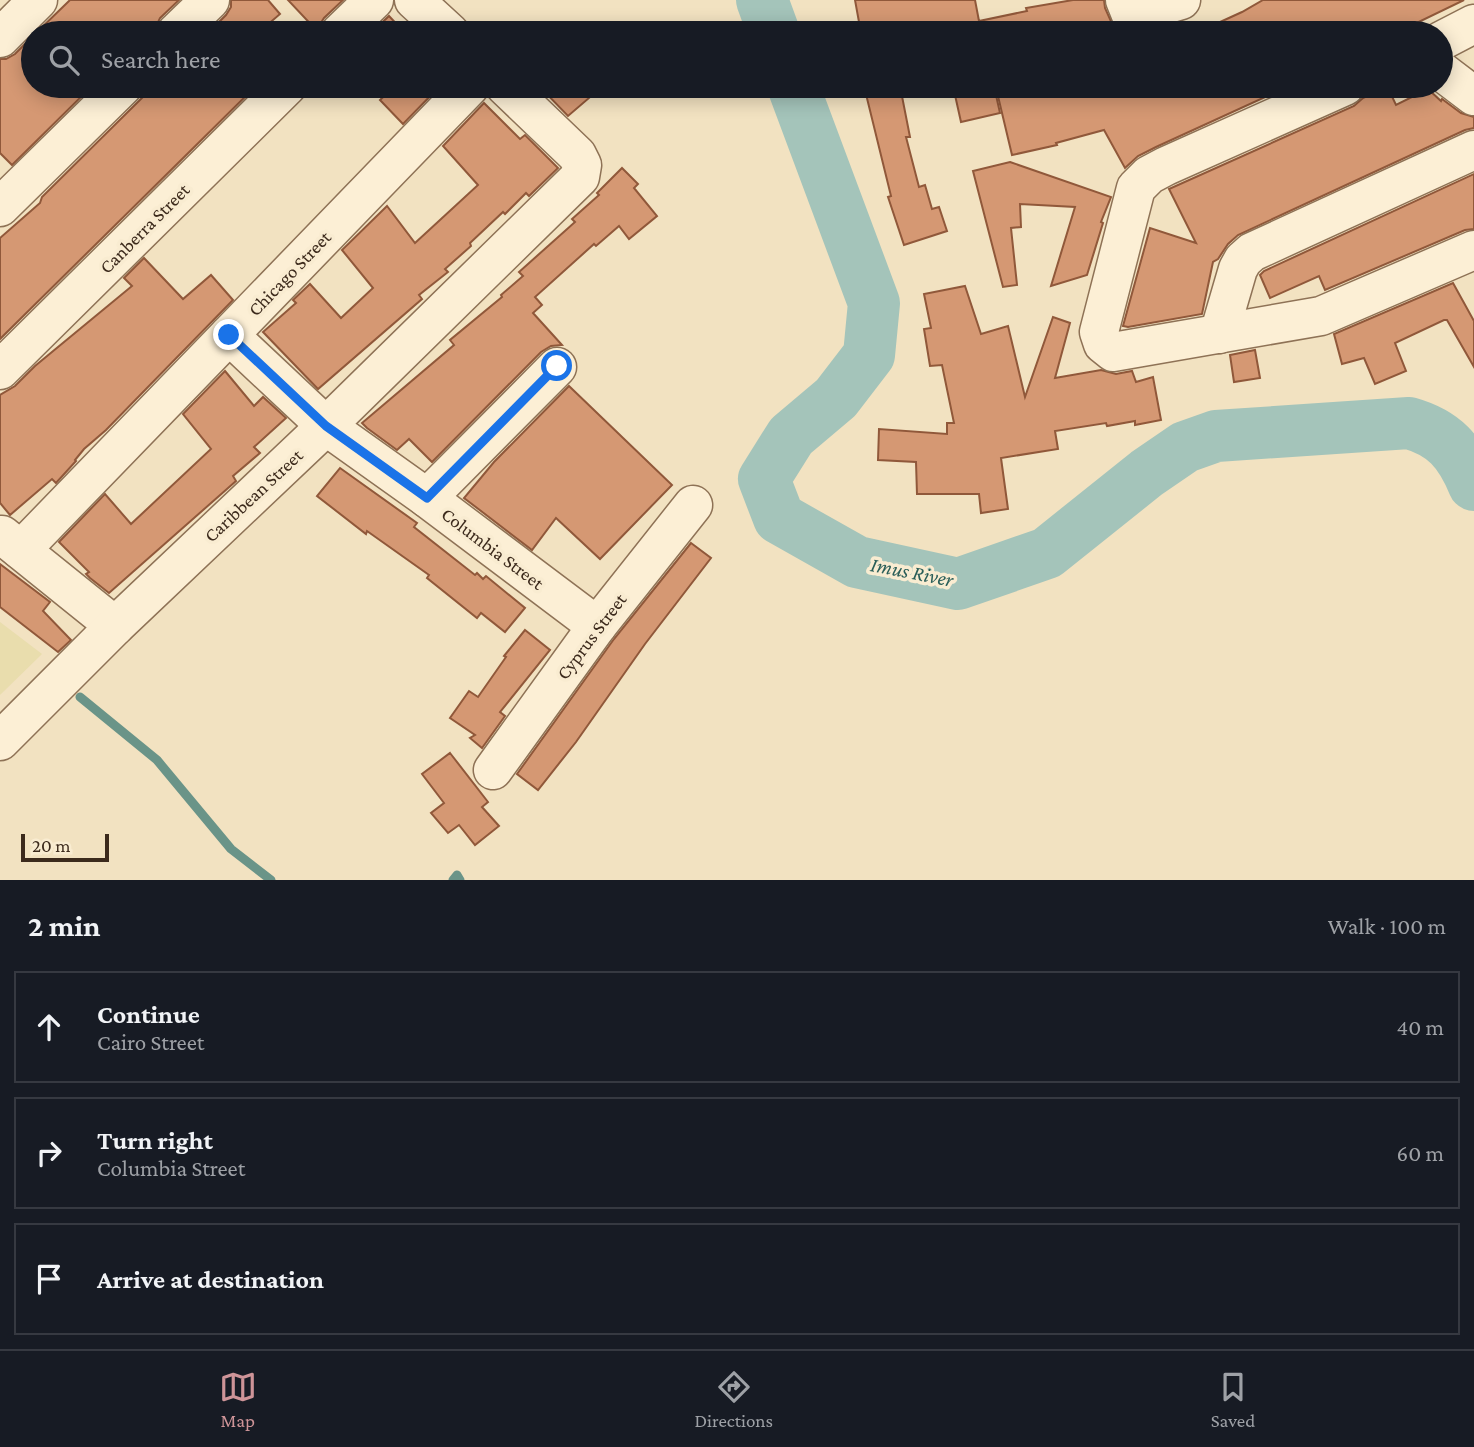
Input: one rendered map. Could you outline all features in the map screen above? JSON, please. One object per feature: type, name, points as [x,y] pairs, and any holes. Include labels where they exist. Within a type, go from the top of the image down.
[{"type":"street","points":[[0,38],[38,0]]},
{"type":"street","points":[[188,21],[209,0]]},
{"type":"street","points":[[352,21],[374,0]]},
{"type":"street","points":[[414,0],[437,21]]},
{"type":"street","points":[[1125,0],[1131,15],[1181,0]]},
{"type":"street","points":[[1453,35],[1474,24]]},
{"type":"street","points":[[1453,80],[1474,96]]},
{"type":"street","points":[[0,207],[111,98]]},
{"type":"street","name":"Canberra Street","points":[[0,370],[275,98]]},
{"type":"street","name":"Chicago Street","points":[[11,542],[229,335],[458,98]]},
{"type":"street","name":"Caribbean Street","points":[[0,741],[115,626],[326,426],[580,177],[582,166],[577,155],[518,98]]},
{"type":"street","points":[[1318,98],[1166,166],[1149,175],[1136,188],[1099,332],[1103,344],[1113,352],[1321,316],[1474,250]]},
{"type":"street","points":[[1219,334],[1238,269],[1243,260],[1252,253],[1474,150]]},
{"type":"street","name":"Columbia Street","points":[[229,335],[326,426],[597,626]]},
{"type":"street","points":[[427,498],[557,366]]},
{"type":"street","name":"Cyprus Street","points":[[493,770],[597,626],[693,505]]},
{"type":"street","points":[[11,542],[115,626]]},
{"type":"shaded area","points":[[0,622],[42,654],[0,695]]},
{"type":"building","points":[[70,0],[179,0],[159,21],[48,21]]},
{"type":"building","points":[[231,0],[268,0],[280,14],[272,21],[220,21],[231,7]]},
{"type":"building","points":[[288,0],[343,0],[322,21],[308,21]]},
{"type":"building","points":[[855,0],[975,0],[979,21],[859,21]]},
{"type":"building","points":[[1073,0],[1104,0],[1111,21],[979,21],[1027,11],[1026,8]]},
{"type":"building","points":[[1263,0],[1464,0],[1421,21],[1222,21]]},
{"type":"building","points":[[21,48],[21,98],[80,98],[12,165],[0,153],[0,59],[15,54]]},
{"type":"building","points":[[142,98],[244,98],[0,339],[0,238],[40,203],[42,197]]},
{"type":"building","points":[[382,98],[428,98],[403,124],[380,100]]},
{"type":"building","points":[[551,98],[589,98],[568,116]]},
{"type":"building","points":[[867,98],[902,98],[910,137],[906,137],[919,187],[925,185],[932,209],[939,207],[947,231],[904,245],[888,197],[891,196]]},
{"type":"building","points":[[956,98],[997,98],[1000,113],[961,122]]},
{"type":"building","points":[[998,98],[1263,98],[1138,156],[1125,168],[1104,130],[1056,143],[1057,145],[1012,155]]},
{"type":"building","points":[[1363,98],[1393,98],[1396,105],[1410,98],[1438,98],[1461,113],[1474,117],[1474,128],[1238,235],[1213,262],[1202,314],[1123,326],[1150,228],[1196,243],[1169,189],[1354,106]]},
{"type":"building","points":[[484,103],[520,139],[525,135],[558,168],[529,196],[526,193],[505,214],[503,212],[445,269],[448,272],[419,295],[422,299],[318,389],[263,332],[296,303],[293,300],[310,284],[341,318],[373,288],[342,250],[387,206],[415,243],[478,185],[443,146]]},
{"type":"building","points":[[1010,162],[1111,197],[1101,222],[1103,223],[1087,275],[1051,286],[1075,207],[1020,204],[1021,227],[1011,228],[1017,285],[1003,287],[973,171]]},
{"type":"building","points":[[622,168],[638,184],[634,188],[657,216],[629,239],[619,226],[596,246],[594,244],[535,297],[542,305],[533,313],[562,345],[551,346],[541,352],[432,462],[409,439],[397,450],[362,423],[454,345],[450,340],[523,276],[519,272],[575,222],[572,219],[599,195],[597,193]]},
{"type":"building","points":[[1474,174],[1474,229],[1465,230],[1325,290],[1319,276],[1270,298],[1260,275],[1264,271]]},
{"type":"building","points":[[144,258],[183,299],[211,275],[233,300],[106,430],[84,449],[56,483],[52,479],[10,515],[0,503],[0,395],[15,386],[35,366],[132,286],[124,278]]},
{"type":"building","points":[[1453,283],[1474,321],[1474,367],[1447,320],[1395,343],[1406,371],[1375,384],[1364,358],[1342,364],[1334,334]]},
{"type":"building","points":[[965,286],[981,334],[1008,326],[1025,397],[1053,317],[1070,323],[1055,378],[1101,370],[1116,374],[1132,371],[1136,382],[1153,377],[1161,420],[1135,425],[1135,421],[1107,426],[1106,423],[1055,431],[1058,449],[1001,458],[1008,509],[981,513],[979,494],[917,494],[916,462],[878,460],[879,429],[947,434],[947,423],[954,423],[942,365],[930,366],[924,329],[931,328],[924,294]]},
{"type":"building","points":[[1255,350],[1260,378],[1234,382],[1230,355]]},
{"type":"building","points":[[225,371],[254,406],[263,397],[286,418],[254,447],[260,453],[233,476],[236,481],[109,593],[86,574],[89,572],[59,542],[105,494],[131,524],[211,449],[183,414]]},
{"type":"building","points":[[569,386],[672,485],[600,559],[556,518],[532,550],[464,498],[494,462]]},
{"type":"building","points":[[340,468],[417,523],[414,527],[475,575],[477,573],[483,579],[486,576],[525,608],[505,632],[481,613],[477,618],[427,578],[429,575],[367,531],[366,534],[317,496]]},
{"type":"building","points":[[691,543],[711,558],[538,790],[517,774],[614,639]]},
{"type":"building","points":[[0,564],[50,602],[43,611],[71,640],[58,652],[0,607]]},
{"type":"building","points":[[525,630],[550,650],[500,712],[505,716],[482,748],[470,738],[475,735],[450,718],[469,691],[478,697],[506,657],[504,656]]},
{"type":"building","points":[[450,753],[488,802],[482,807],[499,826],[475,845],[459,825],[448,833],[431,813],[444,803],[422,774]]},
{"type":"waterway","name":"Imus River","points":[[762,0],[770,21]]},
{"type":"waterway","name":"Imus River","points":[[797,98],[874,303],[869,355],[836,398],[791,436],[764,479],[779,518],[857,562],[958,584],[1047,553],[1147,473],[1185,447],[1216,436],[1409,423],[1432,432],[1449,445],[1463,462],[1474,485]]},
{"type":"waterway","points":[[80,697],[157,760],[231,849],[271,880]]},
{"type":"waterway","points":[[453,880],[457,875],[460,880]]},
{"type":"route","points":[[229,335],[326,426],[427,498],[557,366]]}]
